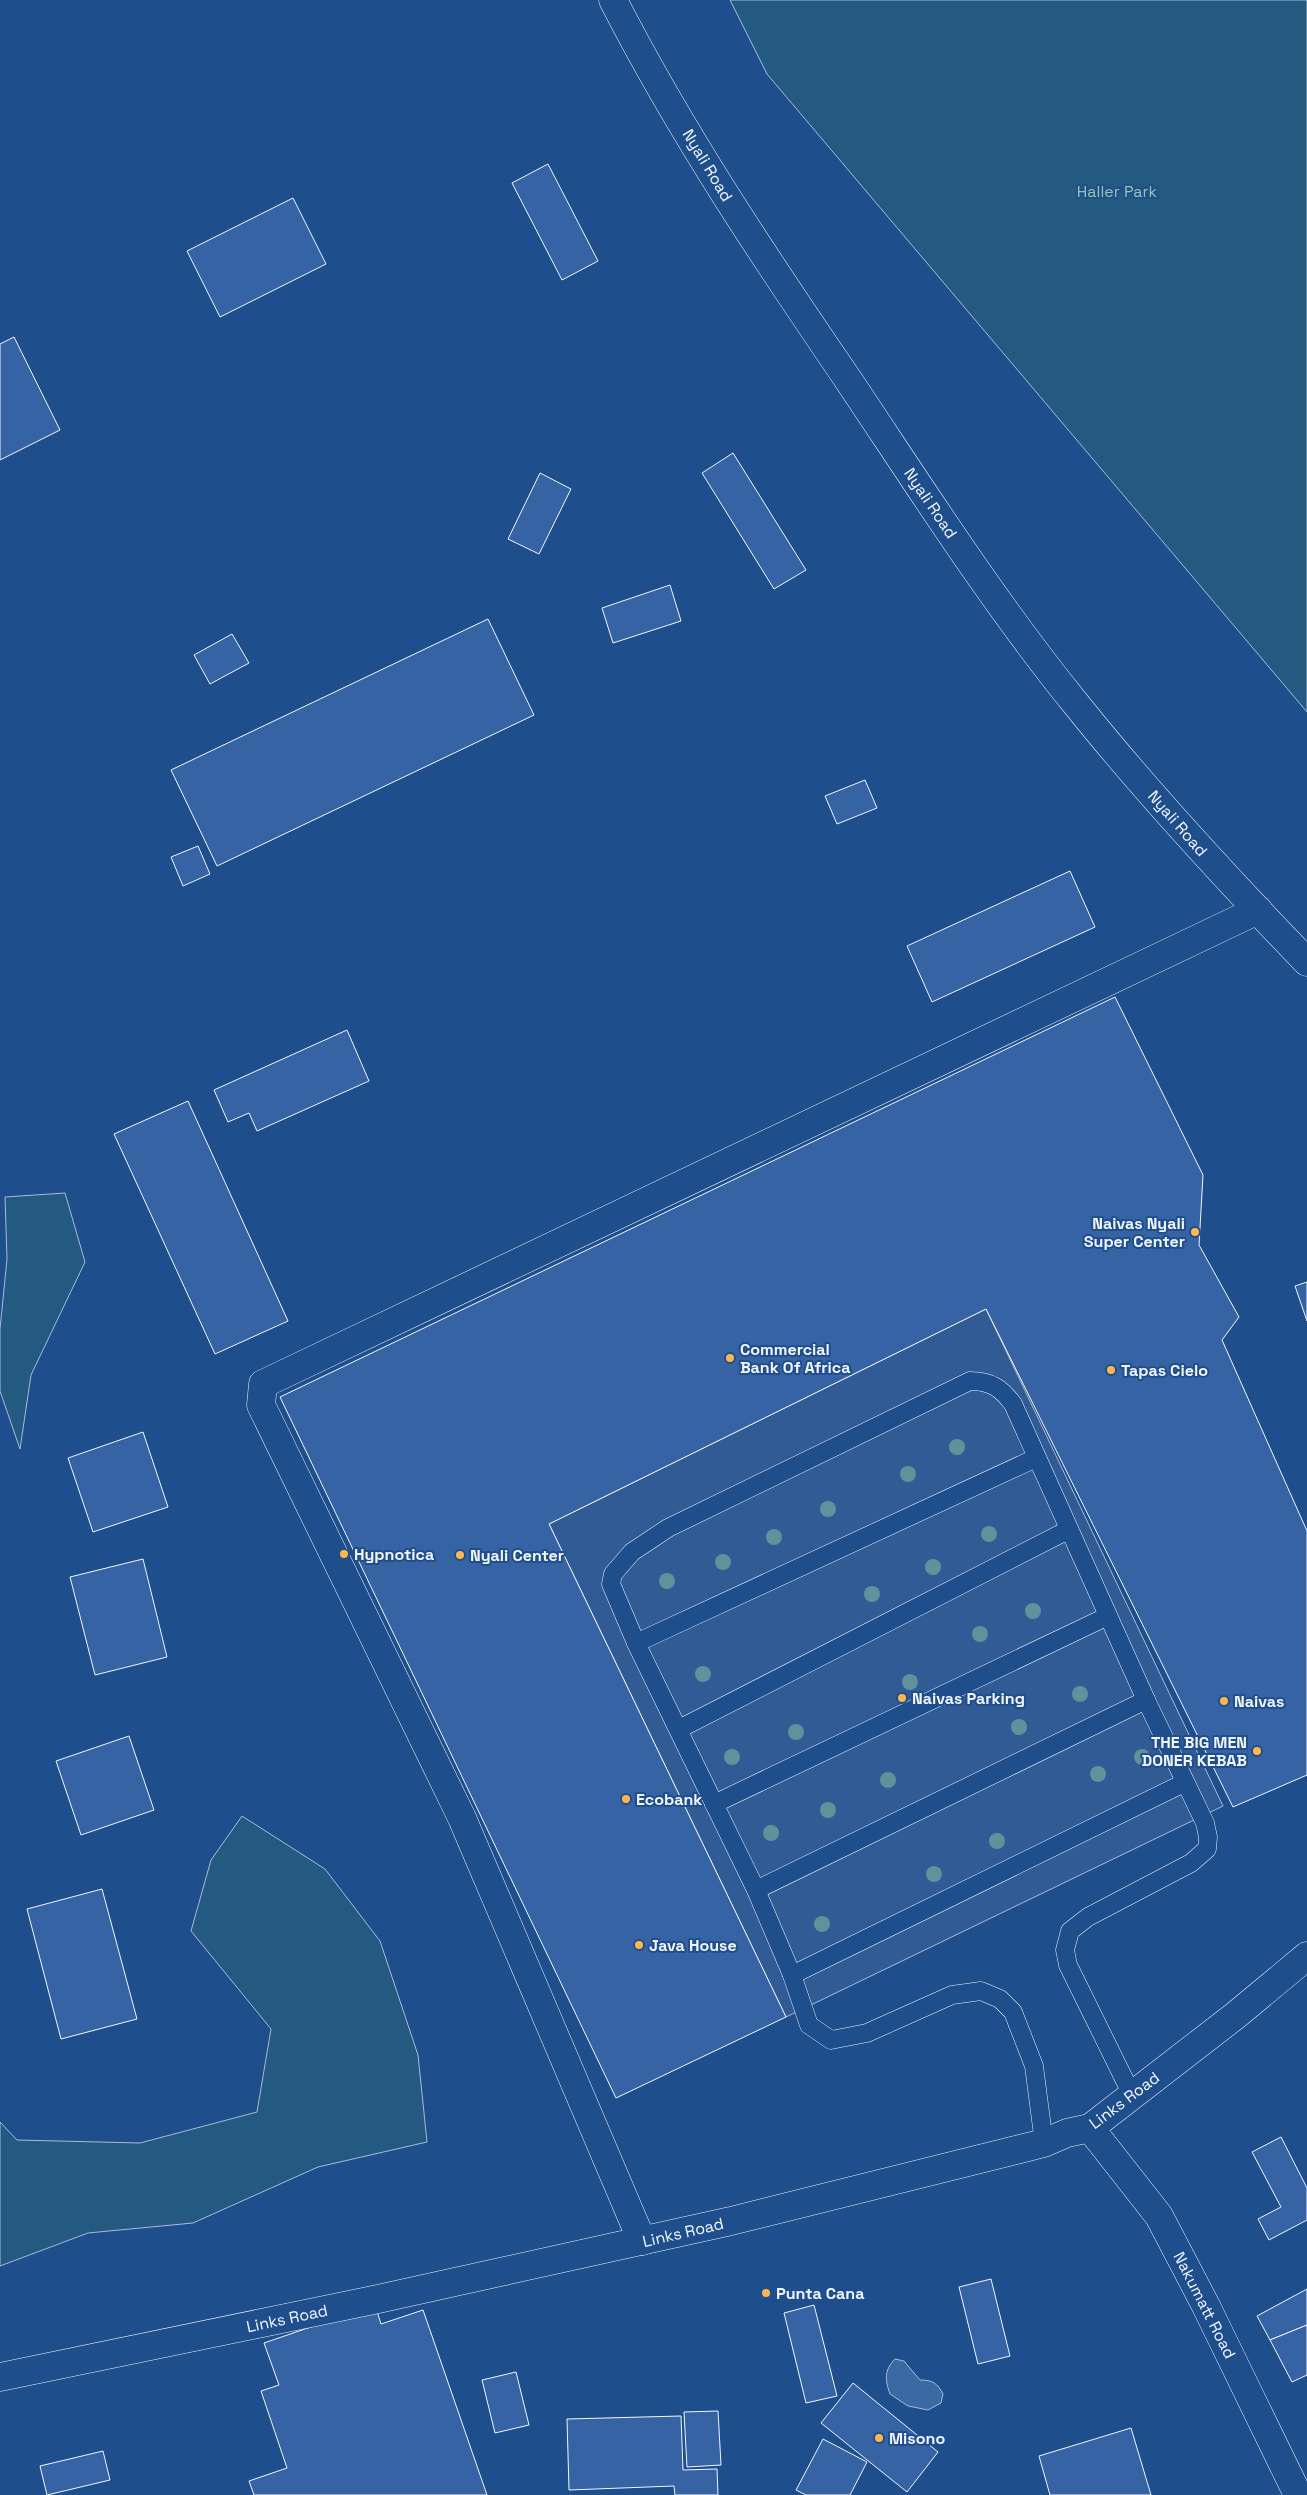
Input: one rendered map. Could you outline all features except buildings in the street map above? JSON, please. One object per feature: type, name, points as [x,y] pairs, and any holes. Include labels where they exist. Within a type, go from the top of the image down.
[{"type":"main road","name":"Nyali Road","points":[[613,0],[691,138],[766,260],[982,579],[1075,703],[1204,855],[1307,962]]},
{"type":"main road","points":[[642,2241],[462,1818],[261,1405],[264,1384],[1258,910]]},
{"type":"main road","name":"Links Road","points":[[0,2377],[378,2299],[732,2221],[1044,2143],[1067,2133],[1090,2128],[1305,1961]]},
{"type":"main road","name":"Nakumatt Road","points":[[1090,2128],[1159,2216],[1206,2306],[1298,2495]]},
{"type":"lane","points":[[1044,2143],[1034,2066],[1013,2012],[1000,1999],[981,1991],[952,1995],[867,2033],[831,2040],[809,2025],[792,1975],[756,1890],[636,1643],[611,1584],[613,1574],[632,1552],[668,1528],[970,1381],[981,1381],[1002,1389],[1013,1404],[1068,1530],[1184,1783],[1205,1823],[1208,1837],[1207,1849],[1191,1863],[1088,1917],[1070,1931],[1066,1941],[1068,1964],[1132,2095]]},
{"type":"lane","points":[[636,1643],[1036,1458]]},
{"type":"lane","points":[[679,1729],[1068,1530]]},
{"type":"lane","points":[[714,1804],[1108,1616]]},
{"type":"lane","points":[[756,1890],[1146,1700]]},
{"type":"lane","points":[[792,1975],[1184,1783]]},
{"type":"green space","name":"Haller Park","points":[[730,0],[1307,0],[1307,712],[767,74]]},
{"type":"green space","points":[[65,1193],[85,1262],[31,1375],[20,1449],[0,1391],[0,1329],[7,1259],[5,1197]]},
{"type":"green space","points":[[242,1816],[325,1869],[380,1941],[418,2055],[427,2142],[318,2167],[193,2223],[88,2233],[0,2266],[0,2122],[17,2140],[140,2143],[257,2112],[271,2029],[191,1931],[211,1860]]},
{"type":"shaded area","name":"Naivas Parking","points":[[986,1309],[1223,1806],[786,2017],[549,1524]]},
{"type":"shaded area","points":[[895,2359],[904,2361],[920,2380],[937,2385],[943,2394],[941,2403],[928,2410],[908,2406],[890,2394],[886,2375],[891,2363]]},
{"type":"place","name":"Naivas Nyali Super Center","points":[[1195,1232]]},
{"type":"place","name":"Commercial Bank Of Africa","points":[[730,1358]]},
{"type":"place","name":"Tapas Cielo","points":[[1111,1370]]},
{"type":"place","name":"Hypnotica","points":[[344,1554]]},
{"type":"place","name":"Nyali Center","points":[[460,1555]]},
{"type":"place","name":"Naivas Parking","points":[[902,1698]]},
{"type":"place","name":"Naivas","points":[[1224,1701]]},
{"type":"place","name":"THE BIG MEN DONER KEBAB","points":[[1257,1751]]},
{"type":"place","name":"Ecobank","points":[[626,1799]]},
{"type":"place","name":"Java House","points":[[639,1945]]},
{"type":"place","name":"Punta Cana","points":[[766,2293]]},
{"type":"place","name":"Misono","points":[[879,2438]]}]
